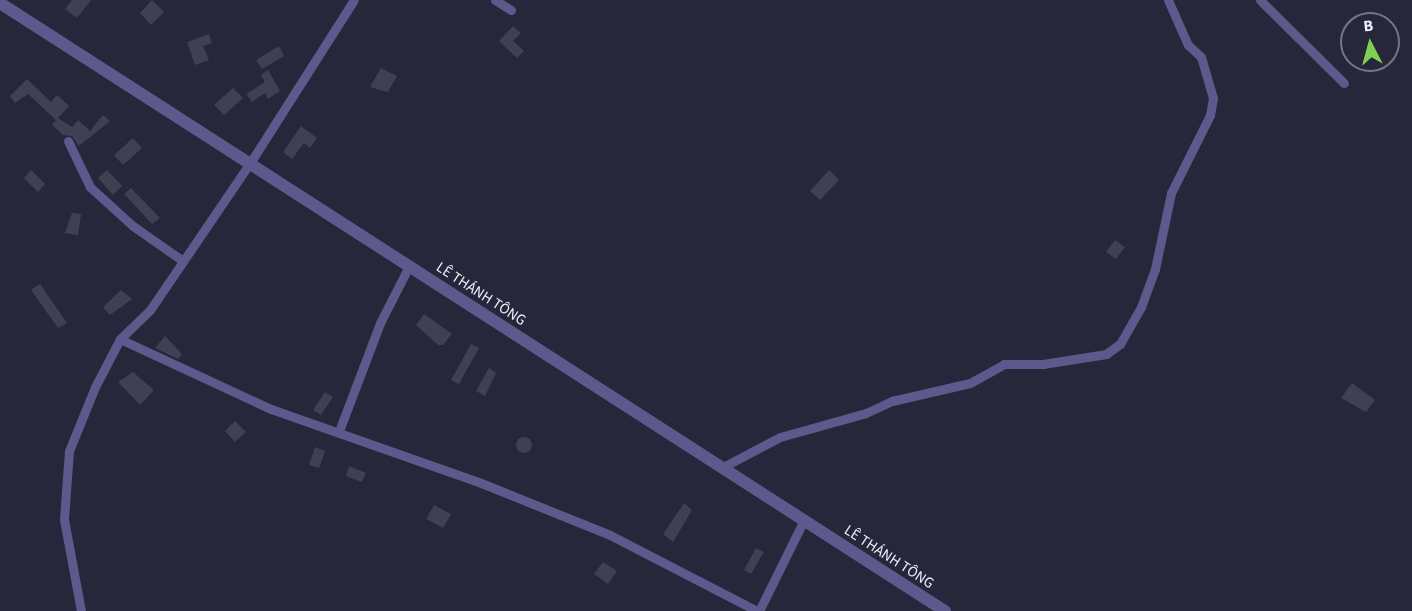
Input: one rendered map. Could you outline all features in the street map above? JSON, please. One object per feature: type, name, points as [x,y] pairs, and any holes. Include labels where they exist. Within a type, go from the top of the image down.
[{"type":"street","points":[[81,611],[64,519],[69,452],[95,387],[120,339],[150,310],[250,164],[354,0]]},
{"type":"street","points":[[495,0],[511,10]]},
{"type":"street","points":[[723,467],[780,437],[866,413],[892,400],[970,383],[1004,364],[1042,364],[1107,354],[1120,344],[1141,307],[1155,269],[1171,193],[1210,116],[1213,98],[1201,57],[1188,45],[1168,0]]},
{"type":"street","points":[[1260,0],[1344,83]]},
{"type":"street","name":"LÊ THÁNH TÔNG","points":[[0,3],[945,611]]},
{"type":"street","points":[[68,141],[90,187],[133,226],[183,261]]},
{"type":"street","points":[[339,431],[380,323],[409,266]]},
{"type":"street","points":[[120,339],[214,386],[339,431],[610,535],[758,611],[804,520]]},
{"type":"building","points":[[72,0],[91,0],[77,18],[65,9]]},
{"type":"building","points":[[152,0],[164,12],[151,25],[140,13]]},
{"type":"building","points":[[513,26],[521,33],[513,41],[524,51],[517,58],[499,41]]},
{"type":"building","points":[[209,34],[212,43],[203,46],[209,60],[195,65],[187,42]]},
{"type":"building","points":[[279,46],[284,56],[262,69],[256,60]]},
{"type":"building","points":[[381,68],[397,76],[388,92],[370,87]]},
{"type":"building","points":[[268,70],[280,91],[268,99],[265,93],[252,102],[246,94],[265,82],[261,75]]},
{"type":"building","points":[[27,79],[51,102],[57,95],[69,106],[58,118],[72,127],[78,120],[90,131],[103,115],[110,121],[79,146],[72,136],[63,135],[52,125],[56,120],[28,94],[15,103],[10,96]]},
{"type":"building","points":[[233,88],[243,98],[224,115],[214,105]]},
{"type":"building","points":[[301,126],[317,138],[310,148],[304,143],[292,159],[283,152]]},
{"type":"building","points":[[133,138],[142,148],[123,165],[114,155]]},
{"type":"building","points":[[31,170],[45,184],[38,192],[24,178]]},
{"type":"building","points":[[107,170],[122,186],[113,195],[98,178]]},
{"type":"building","points":[[829,170],[839,180],[820,200],[810,191]]},
{"type":"building","points":[[131,188],[160,218],[152,224],[124,194]]},
{"type":"building","points":[[72,213],[81,214],[78,235],[65,233]]},
{"type":"building","points":[[1115,240],[1125,247],[1116,259],[1106,252]]},
{"type":"building","points":[[40,284],[67,323],[58,328],[31,290]]},
{"type":"building","points":[[121,290],[132,299],[110,315],[103,307]]},
{"type":"building","points":[[424,314],[452,334],[443,345],[438,345],[416,325]]},
{"type":"building","points":[[165,336],[182,354],[178,359],[155,348]]},
{"type":"building","points":[[471,344],[479,348],[459,384],[451,380]]},
{"type":"building","points":[[489,368],[496,373],[485,396],[476,391]]},
{"type":"building","points":[[133,372],[154,390],[140,405],[118,382]]},
{"type":"building","points":[[1352,383],[1375,400],[1366,412],[1341,398]]},
{"type":"building","points":[[325,392],[333,397],[321,415],[313,410]]},
{"type":"building","points":[[235,421],[246,432],[235,442],[225,431]]},
{"type":"building","points":[[524,437],[532,445],[524,453],[516,445]]},
{"type":"building","points":[[315,447],[325,451],[319,468],[309,465]]},
{"type":"building","points":[[349,466],[366,473],[362,482],[346,476]]},
{"type":"building","points":[[684,503],[692,510],[673,542],[663,534]]},
{"type":"building","points":[[434,505],[451,514],[443,528],[426,519]]},
{"type":"building","points":[[756,548],[764,552],[751,574],[744,570]]},
{"type":"building","points":[[603,562],[617,571],[608,584],[594,574]]}]
